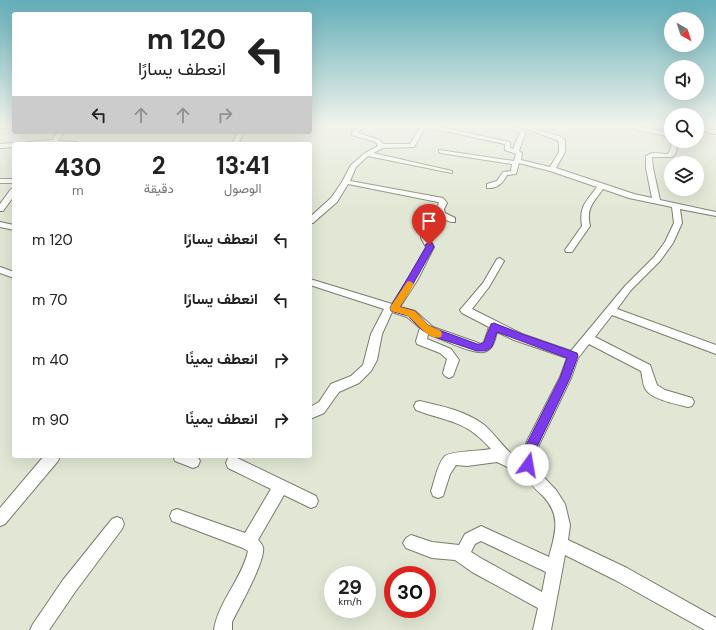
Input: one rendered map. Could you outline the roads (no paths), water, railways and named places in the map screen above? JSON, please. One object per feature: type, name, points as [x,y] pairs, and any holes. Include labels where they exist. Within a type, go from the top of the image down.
[{"type":"street","points":[[312,219],[334,200],[346,182],[353,166],[367,154]]},
{"type":"street","points":[[369,154],[450,172]]},
{"type":"street","points":[[464,154],[552,169],[632,196],[713,214],[716,222]]},
{"type":"street","points":[[490,186],[500,182],[505,173],[515,172],[518,154]]},
{"type":"street","points":[[552,169],[561,154]]},
{"type":"street","points":[[656,202],[655,188],[649,170],[649,156],[670,156],[672,154]]},
{"type":"street","points":[[0,181],[12,181]]},
{"type":"street","points":[[346,182],[436,199],[443,203],[440,209],[442,214],[452,220]]},
{"type":"street","points":[[569,250],[586,226],[584,215],[585,209],[602,186]]},
{"type":"street","points":[[0,209],[12,193]]},
{"type":"street","points":[[542,630],[563,523],[559,508],[554,498],[537,481],[528,465],[528,456],[565,378],[573,356],[610,310],[669,243],[678,223],[676,206]]},
{"type":"street","points":[[312,210],[320,212]]},
{"type":"street","points":[[0,224],[12,227]]},
{"type":"street","points":[[312,412],[320,410],[323,407],[335,389],[354,380],[368,367],[374,351],[375,339],[378,332],[430,247],[425,238]]},
{"type":"street","points":[[500,261],[486,285],[466,310],[490,322],[494,326],[518,337],[573,356]]},
{"type":"street","points":[[0,270],[12,274]]},
{"type":"street","points":[[312,283],[411,314],[425,327],[446,337],[483,348],[488,344],[494,326]]},
{"type":"street","points":[[610,310],[716,350]]},
{"type":"street","points":[[425,327],[421,341],[446,351],[451,355],[453,360],[449,373]]},
{"type":"street","points":[[588,338],[646,368],[649,385],[653,390],[688,402]]},
{"type":"street","points":[[420,406],[450,413],[470,421],[496,445],[506,458]]},
{"type":"street","points":[[438,491],[444,472],[450,461],[455,458],[467,459],[498,454],[520,466],[528,465]]},
{"type":"street","points":[[0,519],[51,458]]},
{"type":"street","points":[[185,458],[193,461]]},
{"type":"street","points":[[233,463],[311,501]]},
{"type":"street","points":[[248,542],[281,486]]},
{"type":"street","points":[[177,516],[248,542],[253,545],[256,552],[224,621],[223,630]]},
{"type":"street","points":[[39,630],[69,586],[117,524]]},
{"type":"street","points":[[462,555],[470,539],[481,533],[555,568]]},
{"type":"street","points":[[411,543],[432,550],[456,552],[478,566],[548,604]]},
{"type":"street","points":[[560,544],[628,578],[716,627]]}]
